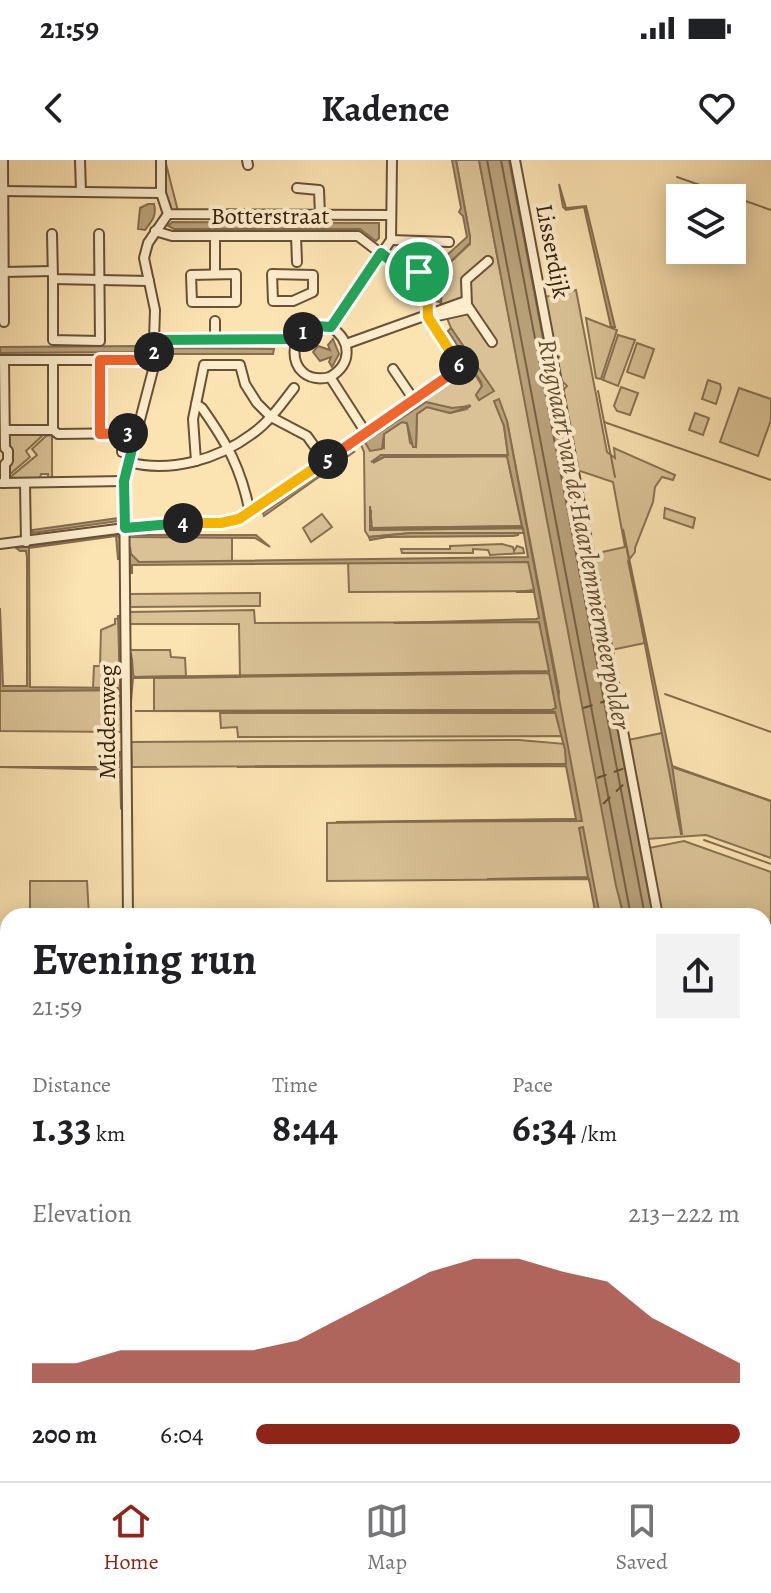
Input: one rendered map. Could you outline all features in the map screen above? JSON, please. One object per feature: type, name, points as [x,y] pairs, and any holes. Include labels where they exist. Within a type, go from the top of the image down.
[{"type":"street","points":[[3,160],[1,233],[4,322]]},
{"type":"street","points":[[80,160],[81,192]]},
{"type":"street","points":[[161,160],[161,193],[168,214]]},
{"type":"street","points":[[331,327],[391,240],[392,160]]},
{"type":"street","name":"Lisserdijk","points":[[515,160],[656,908]]},
{"type":"street","points":[[297,188],[319,190],[320,215]]},
{"type":"street","points":[[3,191],[161,193]]},
{"type":"street","points":[[168,214],[391,212]]},
{"type":"street","points":[[155,231],[168,214]]},
{"type":"street","name":"Botterstraat","points":[[155,231],[172,236],[358,236],[405,272],[427,272],[428,317]]},
{"type":"street","name":"Middenweg","points":[[128,908],[124,481],[154,360],[155,310],[144,258],[155,231]]},
{"type":"street","points":[[52,234],[53,340],[100,341],[99,234]]},
{"type":"street","points":[[215,236],[215,274]]},
{"type":"street","points":[[296,236],[297,269]]},
{"type":"street","points":[[391,240],[449,242]]},
{"type":"street","points":[[488,261],[466,280],[467,305],[492,342]]},
{"type":"street","points":[[297,269],[313,275],[313,292],[293,301],[273,301],[272,274],[297,269]]},
{"type":"street","points":[[4,272],[149,281]]},
{"type":"street","points":[[215,274],[236,274],[236,302],[192,302],[191,275],[215,274]]},
{"type":"street","points":[[346,344],[467,305]]},
{"type":"street","points":[[0,544],[125,528],[230,522],[250,513],[461,367],[428,317]]},
{"type":"street","points":[[215,321],[215,340]]},
{"type":"street","points":[[316,326],[331,327],[339,332],[346,344],[345,364],[330,377],[319,379],[304,373],[295,362],[297,339],[305,330],[316,326]]},
{"type":"street","points":[[155,340],[297,339]]},
{"type":"street","points":[[124,481],[2,483],[8,461],[3,425],[2,360],[154,360]]},
{"type":"street","points":[[53,360],[53,430]]},
{"type":"street","points":[[100,360],[100,434]]},
{"type":"street","points":[[196,461],[192,432],[204,365],[240,365],[252,396],[271,417],[307,436],[325,461]]},
{"type":"street","points":[[393,369],[414,400]]},
{"type":"street","points":[[128,462],[153,467],[182,465],[229,447],[253,434],[271,417],[304,373]]},
{"type":"street","points":[[330,377],[366,433]]},
{"type":"street","points":[[196,404],[229,447],[243,482],[250,513]]},
{"type":"street","points":[[3,425],[53,430],[58,434],[136,433]]},
{"type":"street","points":[[122,433],[122,452]]},
{"type":"street","points":[[25,484],[26,542]]},
{"type":"shaded area","points":[[165,160],[178,211],[169,209],[164,194]]},
{"type":"shaded area","points":[[456,160],[479,160],[621,908],[595,908],[589,879],[327,881],[327,823],[579,819],[569,764],[132,767],[131,742],[519,740],[565,744],[564,736],[238,737],[237,727],[221,728],[220,713],[557,713],[559,692],[507,421],[494,401],[504,426],[508,455],[381,455],[373,463],[384,457],[507,456],[522,526],[371,530],[523,528],[524,533],[411,533],[369,537],[365,531],[364,452],[359,440],[469,364],[482,386],[476,395],[479,400],[493,391],[451,328],[441,303],[442,270],[470,244]],"holes":[[[425,402],[442,407],[470,405],[467,409],[450,413],[427,407],[417,414],[416,447],[410,443],[407,423],[402,422],[384,434],[384,448],[366,442]]]},
{"type":"shaded area","points":[[576,290],[607,452],[615,458],[614,448],[675,475],[673,480],[662,477],[655,487],[653,502],[635,552],[628,561],[645,643],[611,650],[593,554],[625,547],[613,482],[577,470],[562,391],[567,386],[560,379],[545,297]]},
{"type":"shaded area","points":[[586,318],[617,330],[601,379],[596,378]]},
{"type":"shaded area","points":[[618,335],[635,340],[618,386],[603,380]]},
{"type":"shaded area","points":[[637,343],[654,349],[644,378],[627,372]]},
{"type":"shaded area","points":[[708,380],[720,384],[716,404],[702,399]]},
{"type":"shaded area","points":[[621,387],[638,393],[630,415],[617,411],[614,406]]},
{"type":"shaded area","points":[[739,388],[771,399],[771,420],[758,456],[720,442]]},
{"type":"shaded area","points":[[695,413],[709,418],[703,435],[689,430]]},
{"type":"shaded area","points":[[7,431],[44,434],[26,451],[30,457],[9,475]]},
{"type":"shaded area","points":[[52,435],[52,478],[41,474],[40,478],[8,479],[37,455],[32,449],[46,436]]},
{"type":"shaded area","points":[[665,508],[695,518],[693,528],[664,518]]},
{"type":"shaded area","points":[[322,514],[332,527],[311,542],[303,528]]},
{"type":"shaded area","points":[[232,536],[232,563],[129,564],[129,537]]},
{"type":"shaded area","points":[[502,544],[513,547],[514,551],[517,546],[523,548],[524,553],[490,555],[488,550],[473,549],[473,553],[402,553],[401,549],[450,549],[450,546]]},
{"type":"shaded area","points":[[348,562],[529,562],[535,591],[349,592]]},
{"type":"shaded area","points":[[260,593],[260,606],[130,607],[130,594]]},
{"type":"shaded area","points":[[254,610],[255,623],[540,622],[550,671],[547,673],[551,675],[556,708],[154,711],[154,678],[240,677],[239,624],[130,624],[130,612]]},
{"type":"shaded area","points":[[119,618],[120,688],[93,688],[94,666],[100,666],[101,630],[115,624],[115,619]]},
{"type":"shaded area","points":[[131,650],[170,650],[171,657],[185,658],[186,676],[135,677],[132,658],[131,677],[128,677]]},
{"type":"shaded area","points":[[120,690],[121,732],[0,731],[0,691]]},
{"type":"shaded area","points":[[662,733],[669,766],[771,801],[771,858],[706,835],[647,839],[628,740]]},
{"type":"shaded area","points":[[684,841],[771,872],[771,908],[659,908],[649,848]]},
{"type":"shaded area","points":[[30,881],[87,881],[89,908],[30,908]]},
{"type":"water","points":[[452,160],[456,160],[470,243],[442,270],[441,303],[434,300],[435,266],[467,237],[463,216],[459,212],[461,208]]},
{"type":"water","points":[[479,160],[509,160],[651,908],[622,908]]},
{"type":"water","points":[[559,184],[566,208],[586,206],[615,327],[611,327],[584,207],[566,210]]},
{"type":"water","points":[[154,204],[153,218],[145,230],[138,229],[140,208]]},
{"type":"water","points":[[172,222],[379,223],[379,238],[376,241],[360,229],[174,229],[168,226]]},
{"type":"water","points":[[451,328],[494,391],[479,400],[476,395],[481,382],[448,331]]},
{"type":"water","points":[[333,339],[339,354],[332,367],[329,362],[331,357],[320,361],[313,352],[318,346],[330,350],[328,345]]},
{"type":"water","points":[[140,346],[144,350],[141,352],[0,353],[0,347]]},
{"type":"water","points":[[168,348],[274,349],[273,354],[167,354]]},
{"type":"water","points":[[499,399],[507,421],[582,821],[336,822],[576,819],[566,766],[237,767],[566,764],[555,712],[135,711],[556,708],[549,673],[133,678],[131,702],[131,653],[135,677],[549,671],[539,622],[394,623],[539,618],[534,592],[516,592],[534,590],[528,562],[132,565],[130,573],[130,547],[131,554],[139,562],[528,557],[523,528],[370,530],[370,506],[372,528],[522,526],[507,456],[384,457],[371,462],[381,455],[508,455],[504,426],[494,401]]},
{"type":"water","points":[[426,402],[452,408],[471,406],[450,413],[427,407],[417,414],[416,447],[413,447],[407,423],[402,422],[384,434],[382,449],[370,451],[365,442]]},
{"type":"water","points":[[354,452],[264,516],[263,513]]},
{"type":"water","points":[[119,518],[119,521],[33,533],[32,530]]},
{"type":"water","points":[[623,529],[672,765],[682,834],[681,834]]},
{"type":"water","points":[[411,533],[519,533],[513,536],[387,537],[370,540],[369,537]]},
{"type":"water","points":[[117,535],[121,540],[122,558],[118,559],[116,536],[29,548],[30,687],[120,688],[118,616],[121,616],[123,703],[120,703],[119,690],[0,691],[0,608],[3,686],[27,686],[27,557],[26,551],[16,548]]},
{"type":"water","points":[[130,535],[256,535],[270,547],[255,538]]},
{"type":"water","points":[[120,752],[123,752],[124,807],[121,808],[120,770],[0,767],[119,767]]},
{"type":"water","points":[[583,827],[598,908],[594,908],[589,879],[487,879],[588,877],[579,828]]},
{"type":"waterway","points":[[677,177],[771,210]]},
{"type":"waterway","points":[[598,391],[615,477]]},
{"type":"waterway","points":[[604,422],[771,480]]},
{"type":"waterway","points":[[665,694],[771,732]]},
{"type":"waterway","points":[[672,766],[771,801]]},
{"type":"waterway","points":[[704,840],[771,864]]},
{"type":"ferry route","points":[[583,708],[613,699]]},
{"type":"ferry route","points":[[597,778],[625,768]]},
{"type":"ferry route","points":[[603,804],[628,780]]},
{"type":"route","points":[[381,253],[405,272],[419,272],[427,272],[428,317],[461,367],[239,519],[221,523],[125,528],[124,481],[136,433],[100,434],[100,360],[154,360],[155,340],[297,339],[305,330],[316,326],[331,327],[381,253]]},
{"type":"water label","name":"Ringvaart van de Haarlemmermeerpolder","points":[[585,534]]}]
